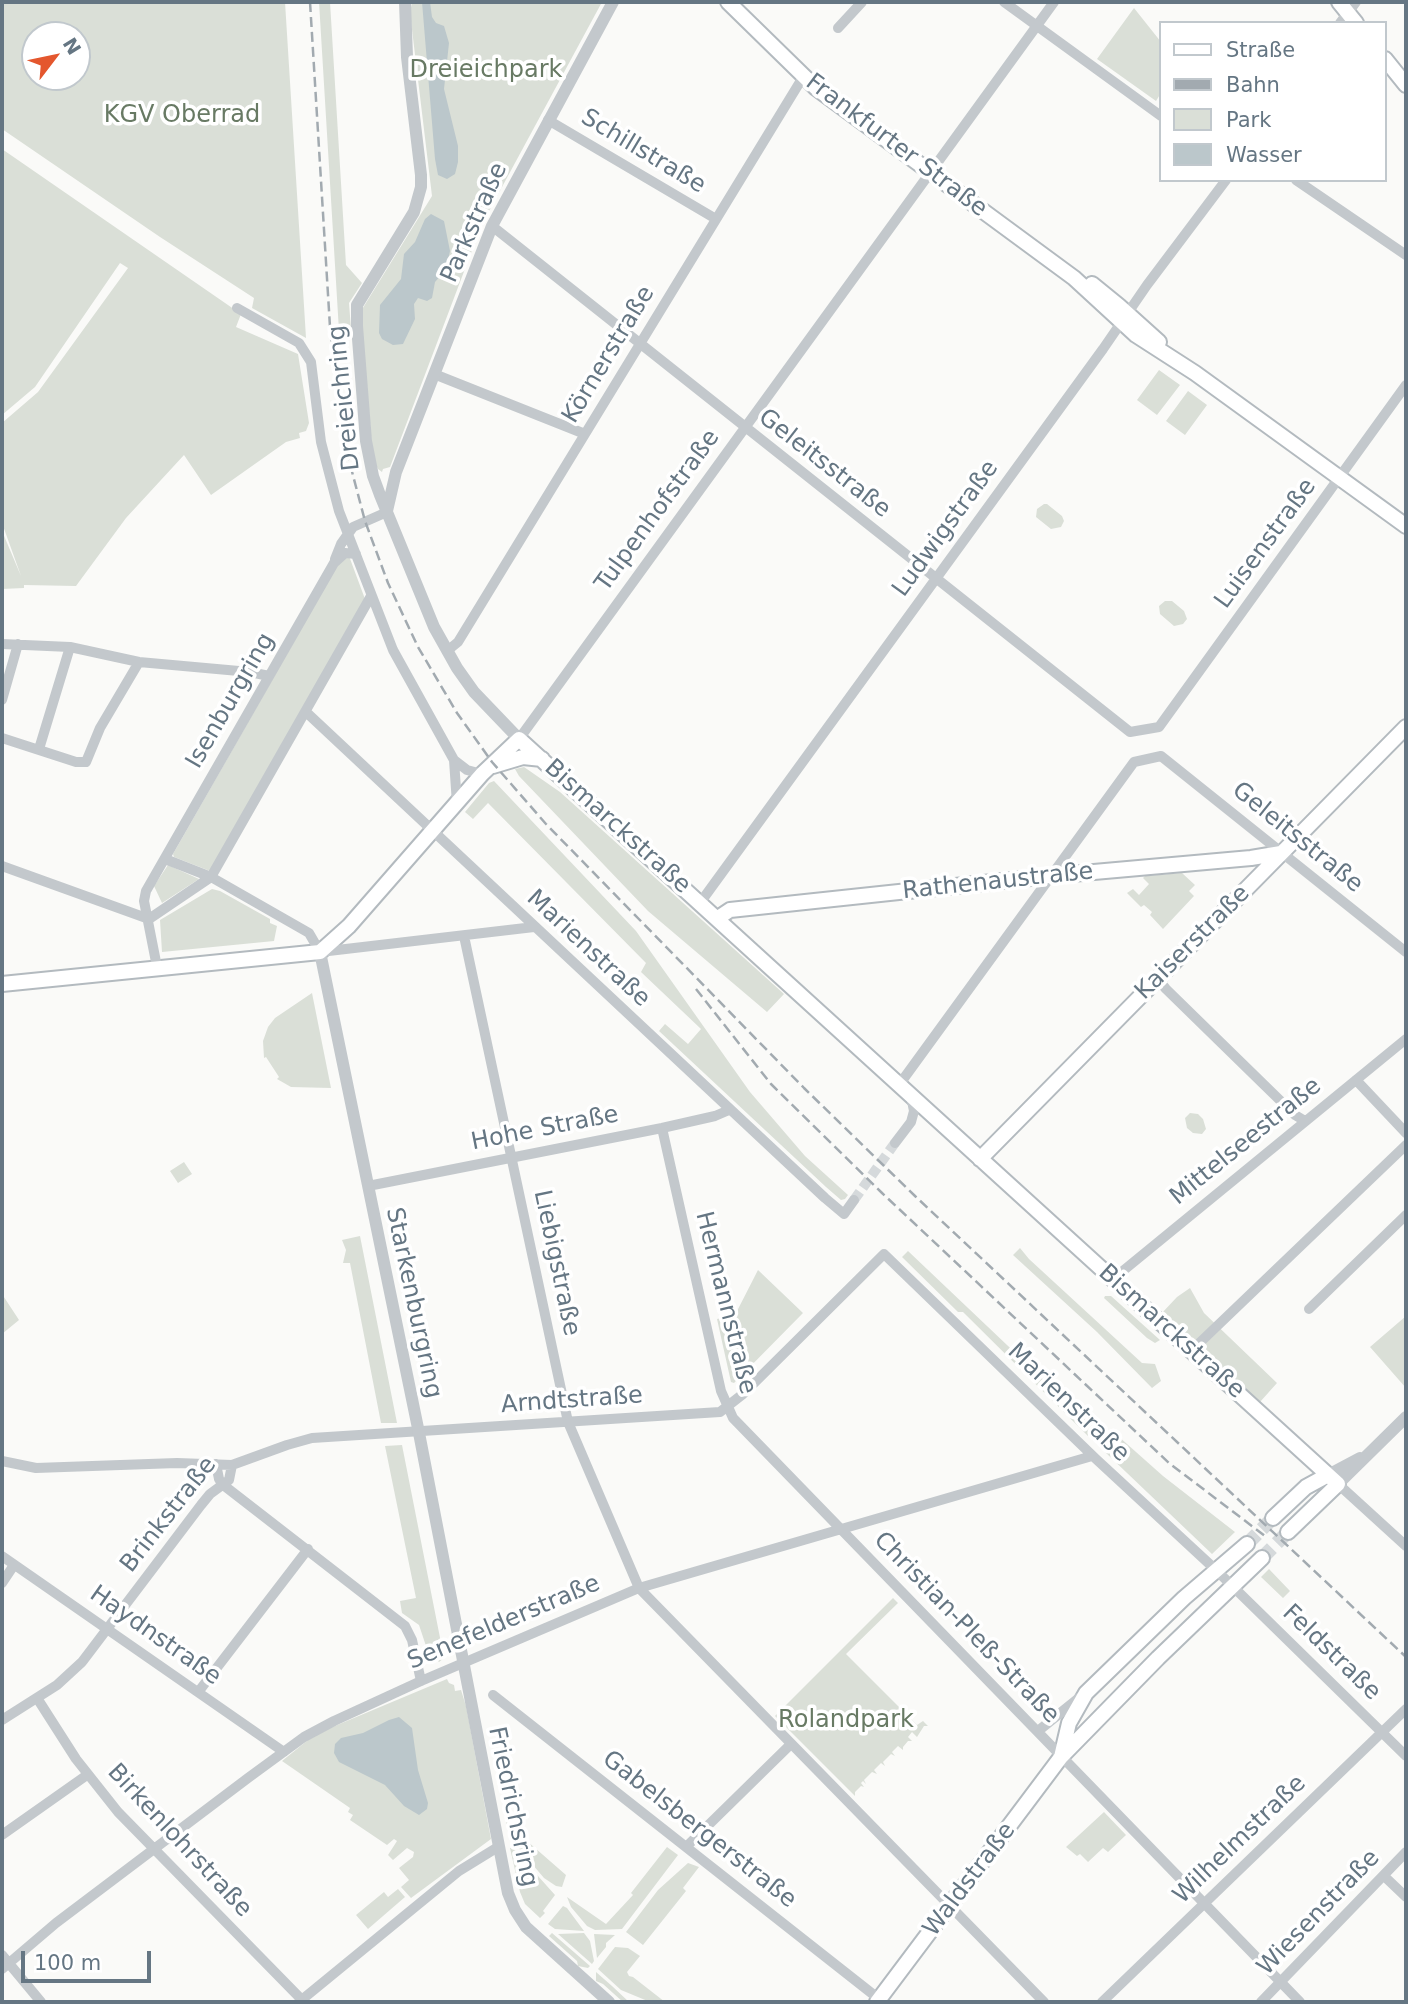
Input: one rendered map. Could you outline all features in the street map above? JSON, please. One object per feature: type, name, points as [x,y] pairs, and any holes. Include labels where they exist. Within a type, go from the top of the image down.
[{"type":"main road","name":"Frankfurter Straße","points":[[728,2],[803,77],[1074,278],[1091,284],[1152,347],[1174,358],[1406,526]]},
{"type":"main road","points":[[1387,61],[1406,85]]},
{"type":"main road","name":"Kaiserstraße","points":[[980,1159],[1406,727]]},
{"type":"main road","points":[[2,984],[320,952],[338,938],[485,771],[519,739]]},
{"type":"main road","name":"Bismarckstraße","points":[[519,739],[1333,1479]]},
{"type":"main road","points":[[485,771],[523,757],[542,759]]},
{"type":"main road","name":"Rathenaustraße","points":[[718,918],[730,910],[1282,853]]},
{"type":"main road","points":[[1273,1518],[1306,1487],[1333,1479]]},
{"type":"main road","points":[[1288,1532],[1333,1479]]},
{"type":"main road","name":"Waldstraße","points":[[878,2000],[1061,1757],[1158,1658],[1225,1579],[1247,1544]]},
{"type":"main road","name":"Waldstraße","points":[[1061,1757],[1069,1723],[1086,1693],[1184,1598],[1262,1558]]},
{"type":"street","name":"Dreieichring","points":[[387,513],[371,468],[363,409],[357,309],[361,297],[414,212],[421,187],[404,2]]},
{"type":"street","name":"Parkstraße","points":[[387,513],[396,472],[492,226],[613,2]]},
{"type":"street","points":[[838,28],[862,2]]},
{"type":"street","points":[[1004,2],[1160,115]]},
{"type":"street","name":"Tulpenhofstraße","points":[[519,739],[1054,2]]},
{"type":"street","name":"Körnerstraße","points":[[447,651],[458,642],[803,77]]},
{"type":"street","name":"Schillstraße","points":[[548,120],[716,219]]},
{"type":"street","name":"Ludwigstraße","points":[[701,903],[1225,182]]},
{"type":"street","points":[[1301,182],[1406,255]]},
{"type":"street","name":"Geleitsstraße","points":[[492,226],[1130,733]]},
{"type":"street","points":[[237,308],[291,338],[306,351],[311,362],[325,459],[339,511],[377,613],[405,676],[454,760],[467,769],[485,771]]},
{"type":"street","points":[[434,374],[585,434]]},
{"type":"street","name":"Luisenstraße","points":[[1130,733],[1159,727],[1406,385]]},
{"type":"street","points":[[371,468],[384,476],[396,472]]},
{"type":"street","points":[[348,532],[357,524],[387,513]]},
{"type":"street","name":"Bismarckstraße","points":[[387,513],[421,598],[447,651],[481,700],[519,739]]},
{"type":"street","name":"Isenburgring","points":[[157,967],[145,894],[334,563],[337,550],[348,532]]},
{"type":"street","points":[[334,563],[345,553],[356,554]]},
{"type":"street","points":[[2,866],[149,919],[211,877],[371,596]]},
{"type":"street","points":[[360,617],[368,612],[377,613]]},
{"type":"street","points":[[2,644],[70,647],[139,662],[269,676]]},
{"type":"street","points":[[2,700],[19,644]]},
{"type":"street","points":[[39,749],[70,647]]},
{"type":"street","points":[[2,738],[76,762],[88,760],[100,729],[139,662]]},
{"type":"street","name":"Marienstraße","points":[[306,712],[729,1110],[844,1214],[854,1200]]},
{"type":"street","name":"Geleitsstraße","points":[[1049,876],[1134,762],[1161,756],[1406,952]]},
{"type":"street","points":[[454,760],[457,804]]},
{"type":"street","points":[[165,859],[211,877],[309,933],[320,952],[534,927]]},
{"type":"street","points":[[899,1085],[1049,876]]},
{"type":"street","name":"Liebigstraße","points":[[464,936],[568,1422],[639,1588]]},
{"type":"street","name":"Starkenburgring","points":[[320,952],[419,1433],[463,1663]]},
{"type":"street","points":[[1157,978],[1295,1115],[1305,1121]]},
{"type":"street","name":"Mittelseestraße","points":[[1113,1279],[1406,1040]]},
{"type":"street","points":[[1356,1080],[1406,1133]]},
{"type":"street","points":[[895,1143],[911,1122],[914,1111],[911,1096]]},
{"type":"street","name":"Hohe Straße","points":[[368,1186],[662,1128],[715,1116],[729,1110]]},
{"type":"street","points":[[911,1122],[936,1119]]},
{"type":"street","name":"Hermannstraße","points":[[662,1128],[721,1391],[728,1408],[733,1418],[841,1530]]},
{"type":"street","points":[[1191,1351],[1406,1145]]},
{"type":"street","points":[[1309,1308],[1406,1215]]},
{"type":"street","name":"Marienstraße","points":[[728,1408],[884,1254],[1092,1456],[1225,1579]]},
{"type":"street","name":"Arndtstraße","points":[[419,1433],[716,1412],[728,1408]]},
{"type":"street","points":[[1333,1479],[1369,1453],[1406,1418]]},
{"type":"street","name":"Brinkstraße","points":[[2,1720],[75,1671],[201,1505],[225,1482],[232,1465],[306,1439],[419,1433]]},
{"type":"street","name":"Senefelderstraße","points":[[4,1963],[284,1752],[323,1726],[639,1588],[1092,1456]]},
{"type":"street","points":[[2,1461],[36,1468],[177,1463],[232,1465]]},
{"type":"street","points":[[216,1464],[219,1479],[405,1626],[412,1640],[421,1681]]},
{"type":"street","name":"Bismarckstraße","points":[[1333,1479],[1406,1546]]},
{"type":"street","name":"Christian-Pleß-Straße","points":[[841,1530],[1300,2002]]},
{"type":"street","points":[[199,1691],[307,1549]]},
{"type":"street","name":"Haydnstraße","points":[[2,1556],[284,1752]]},
{"type":"street","points":[[2,1583],[14,1565]]},
{"type":"street","name":"Feldstraße","points":[[1225,1579],[1406,1756]]},
{"type":"street","points":[[639,1588],[1044,2002]]},
{"type":"street","name":"Friedrichsring","points":[[463,1663],[508,1893],[520,1920],[609,2002]]},
{"type":"street","name":"Waldstraße","points":[[1038,1731],[1086,1693]]},
{"type":"street","name":"Gabelsbergerstraße","points":[[492,1695],[878,2000]]},
{"type":"street","name":"Birkenlohrstraße","points":[[37,1698],[87,1774],[118,1812],[302,2001]]},
{"type":"street","name":"Wilhelmstraße","points":[[1102,2002],[1406,1709]]},
{"type":"street","points":[[686,1847],[791,1744]]},
{"type":"street","points":[[2,1835],[87,1774]]},
{"type":"street","points":[[302,2001],[458,1871],[498,1847]]},
{"type":"street","name":"Wiesenstraße","points":[[1261,2002],[1406,1852]]},
{"type":"street","points":[[1384,1876],[1406,1897]]},
{"type":"street","points":[[4,1963],[41,2002]]},
{"type":"green space","name":"KGV Oberrad","points":[[2,2],[285,2],[306,338],[252,308],[254,298],[2,129]]},
{"type":"green space","points":[[319,2],[330,2],[346,265],[362,283],[349,303],[351,329],[339,331]]},
{"type":"green space","name":"Dreieichpark","points":[[412,2],[602,2],[482,224],[390,467],[382,472],[373,460],[361,311],[432,196],[410,13]]},
{"type":"green space","points":[[1134,8],[1160,41],[1160,95],[1156,101],[1097,59]]},
{"type":"green space","points":[[2,149],[241,314],[236,327],[298,354],[309,423],[306,431],[299,433],[300,438],[286,442],[211,495],[184,455],[126,518],[76,586],[24,585],[24,588],[2,589],[2,531],[21,576],[2,523],[2,423],[38,392],[128,268],[120,263],[35,387],[2,415]]},
{"type":"green space","points":[[1159,370],[1180,385],[1157,415],[1137,400]]},
{"type":"green space","points":[[1188,391],[1207,405],[1185,435],[1166,421]]},
{"type":"green space","points":[[1044,504],[1062,516],[1064,521],[1061,527],[1051,529],[1036,517],[1037,509]]},
{"type":"green space","points":[[349,556],[365,599],[210,871],[174,857],[173,854],[341,559]]},
{"type":"green space","points":[[1165,601],[1172,601],[1184,611],[1187,619],[1183,624],[1174,626],[1160,614],[1159,606]]},
{"type":"green space","points":[[524,767],[560,792],[784,994],[767,1012],[648,911],[519,776],[515,769]]},
{"type":"green space","points":[[494,781],[636,931],[750,1092],[805,1156],[848,1195],[845,1199],[841,1200],[826,1187],[659,1031],[665,1024],[688,1044],[701,1029],[641,972],[646,963],[488,803],[473,819],[465,812],[489,783]]},
{"type":"green space","points":[[168,865],[199,879],[162,903],[154,886]]},
{"type":"green space","points":[[1182,873],[1195,885],[1189,891],[1194,896],[1163,929],[1150,915],[1152,912],[1144,905],[1141,907],[1127,893],[1133,889],[1139,895],[1149,884],[1143,878],[1145,876]]},
{"type":"green space","points":[[212,889],[270,919],[270,923],[277,926],[274,941],[162,952],[160,920]]},
{"type":"green space","points":[[312,993],[331,1088],[291,1087],[277,1079],[279,1077],[266,1057],[264,1058],[263,1041],[268,1027],[275,1018]]},
{"type":"green space","points":[[1190,1113],[1198,1114],[1203,1119],[1206,1129],[1202,1134],[1193,1133],[1187,1128],[1185,1118]]},
{"type":"green space","points":[[184,1162],[192,1174],[178,1183],[170,1171]]},
{"type":"green space","points":[[360,1236],[397,1423],[381,1423],[350,1263],[343,1263],[346,1250],[342,1240]]},
{"type":"green space","points":[[1020,1248],[1142,1363],[1155,1364],[1161,1381],[1152,1388],[1097,1332],[1013,1255]]},
{"type":"green space","points":[[908,1251],[1106,1439],[1103,1444],[1091,1432],[1088,1436],[963,1312],[958,1312],[902,1257]]},
{"type":"green space","points":[[758,1270],[803,1313],[734,1383],[731,1382],[717,1319],[735,1315]]},
{"type":"green space","points":[[1190,1288],[1204,1313],[1277,1383],[1260,1402],[1161,1314]]},
{"type":"green space","points":[[2,1294],[19,1320],[2,1334]]},
{"type":"green space","points":[[1111,1296],[1160,1340],[1155,1343],[1147,1338],[1104,1298]]},
{"type":"green space","points":[[1406,1316],[1406,1388],[1370,1347]]},
{"type":"green space","points":[[1118,1436],[1163,1476],[1235,1532],[1212,1554],[1105,1452]]},
{"type":"green space","points":[[402,1445],[444,1658],[439,1662],[427,1649],[419,1625],[402,1613],[400,1601],[416,1598],[385,1446]]},
{"type":"green space","points":[[1269,1569],[1290,1591],[1283,1598],[1261,1577]]},
{"type":"green space","name":"Rolandpark","points":[[893,1598],[898,1603],[846,1654],[917,1725],[923,1721],[928,1726],[924,1726],[917,1737],[912,1732],[908,1737],[912,1741],[908,1741],[903,1750],[898,1746],[892,1752],[895,1756],[891,1754],[883,1762],[885,1766],[881,1763],[874,1770],[877,1774],[872,1772],[864,1780],[866,1784],[863,1781],[861,1783],[864,1787],[861,1786],[855,1792],[855,1796],[775,1716]]},
{"type":"green space","points":[[447,1679],[454,1685],[455,1691],[461,1690],[466,1706],[491,1839],[411,1898],[401,1887],[409,1880],[399,1868],[413,1857],[414,1852],[407,1848],[393,1860],[388,1855],[397,1841],[394,1839],[387,1845],[350,1820],[353,1815],[348,1812],[350,1808],[282,1761],[308,1740],[330,1728]]},
{"type":"green space","points":[[511,1810],[514,1822],[511,1827],[566,1875],[562,1887],[544,1878],[509,1837],[504,1811]]},
{"type":"green space","points":[[1104,1812],[1126,1835],[1108,1852],[1103,1848],[1088,1862],[1080,1854],[1077,1856],[1066,1847]]},
{"type":"green space","points":[[667,1847],[678,1855],[622,1929],[595,1930],[587,1926],[571,1907],[567,1897],[606,1924],[633,1895],[631,1893]]},
{"type":"green space","points":[[510,1848],[513,1848],[555,1895],[540,1918],[525,1904]]},
{"type":"green space","points":[[688,1863],[699,1867],[683,1888],[686,1891],[643,1945],[626,1932],[658,1890]]},
{"type":"green space","points":[[398,1889],[405,1897],[368,1929],[356,1915],[384,1892],[388,1897]]},
{"type":"green space","points":[[563,1906],[584,1931],[555,1929],[548,1924]]},
{"type":"green space","points":[[552,1933],[590,1966],[578,1966],[577,1961],[549,1936]]},
{"type":"green space","points":[[584,1933],[590,1941],[594,1961],[592,1964],[558,1934]]},
{"type":"green space","points":[[594,1934],[615,1935],[606,1943],[597,1958]]},
{"type":"green space","points":[[615,1947],[628,1948],[640,1956],[627,1972],[629,1976],[665,2002],[650,2002],[621,1990],[598,1969]]},
{"type":"green space","points":[[596,1972],[629,2002],[623,2002],[596,1981]]},
{"type":"water","points":[[422,2],[430,2],[432,17],[436,23],[444,26],[449,43],[444,89],[458,146],[458,162],[455,174],[447,179],[438,175],[435,159]]},
{"type":"water","points":[[431,214],[444,221],[450,251],[448,260],[435,282],[432,298],[427,301],[418,298],[414,304],[415,319],[403,344],[393,345],[382,339],[379,333],[380,305],[401,279],[404,254],[415,242],[425,219]]},
{"type":"water","points":[[399,1717],[412,1728],[418,1770],[428,1803],[427,1809],[419,1815],[404,1806],[385,1785],[339,1762],[334,1753],[335,1744],[341,1738],[363,1733]]},
{"type":"tunnel","points":[[854,1200],[895,1143]]},
{"type":"tunnel","points":[[1247,1544],[1273,1518]]},
{"type":"tunnel","points":[[1262,1558],[1288,1532]]},
{"type":"railway","points":[[310,2],[330,327],[339,407],[350,464],[365,521],[388,583],[418,647],[457,713],[492,762],[546,824],[804,1088],[915,1196],[1406,1657]]},
{"type":"railway","points":[[696,989],[771,1084],[881,1192],[1169,1463],[1265,1536]]}]
